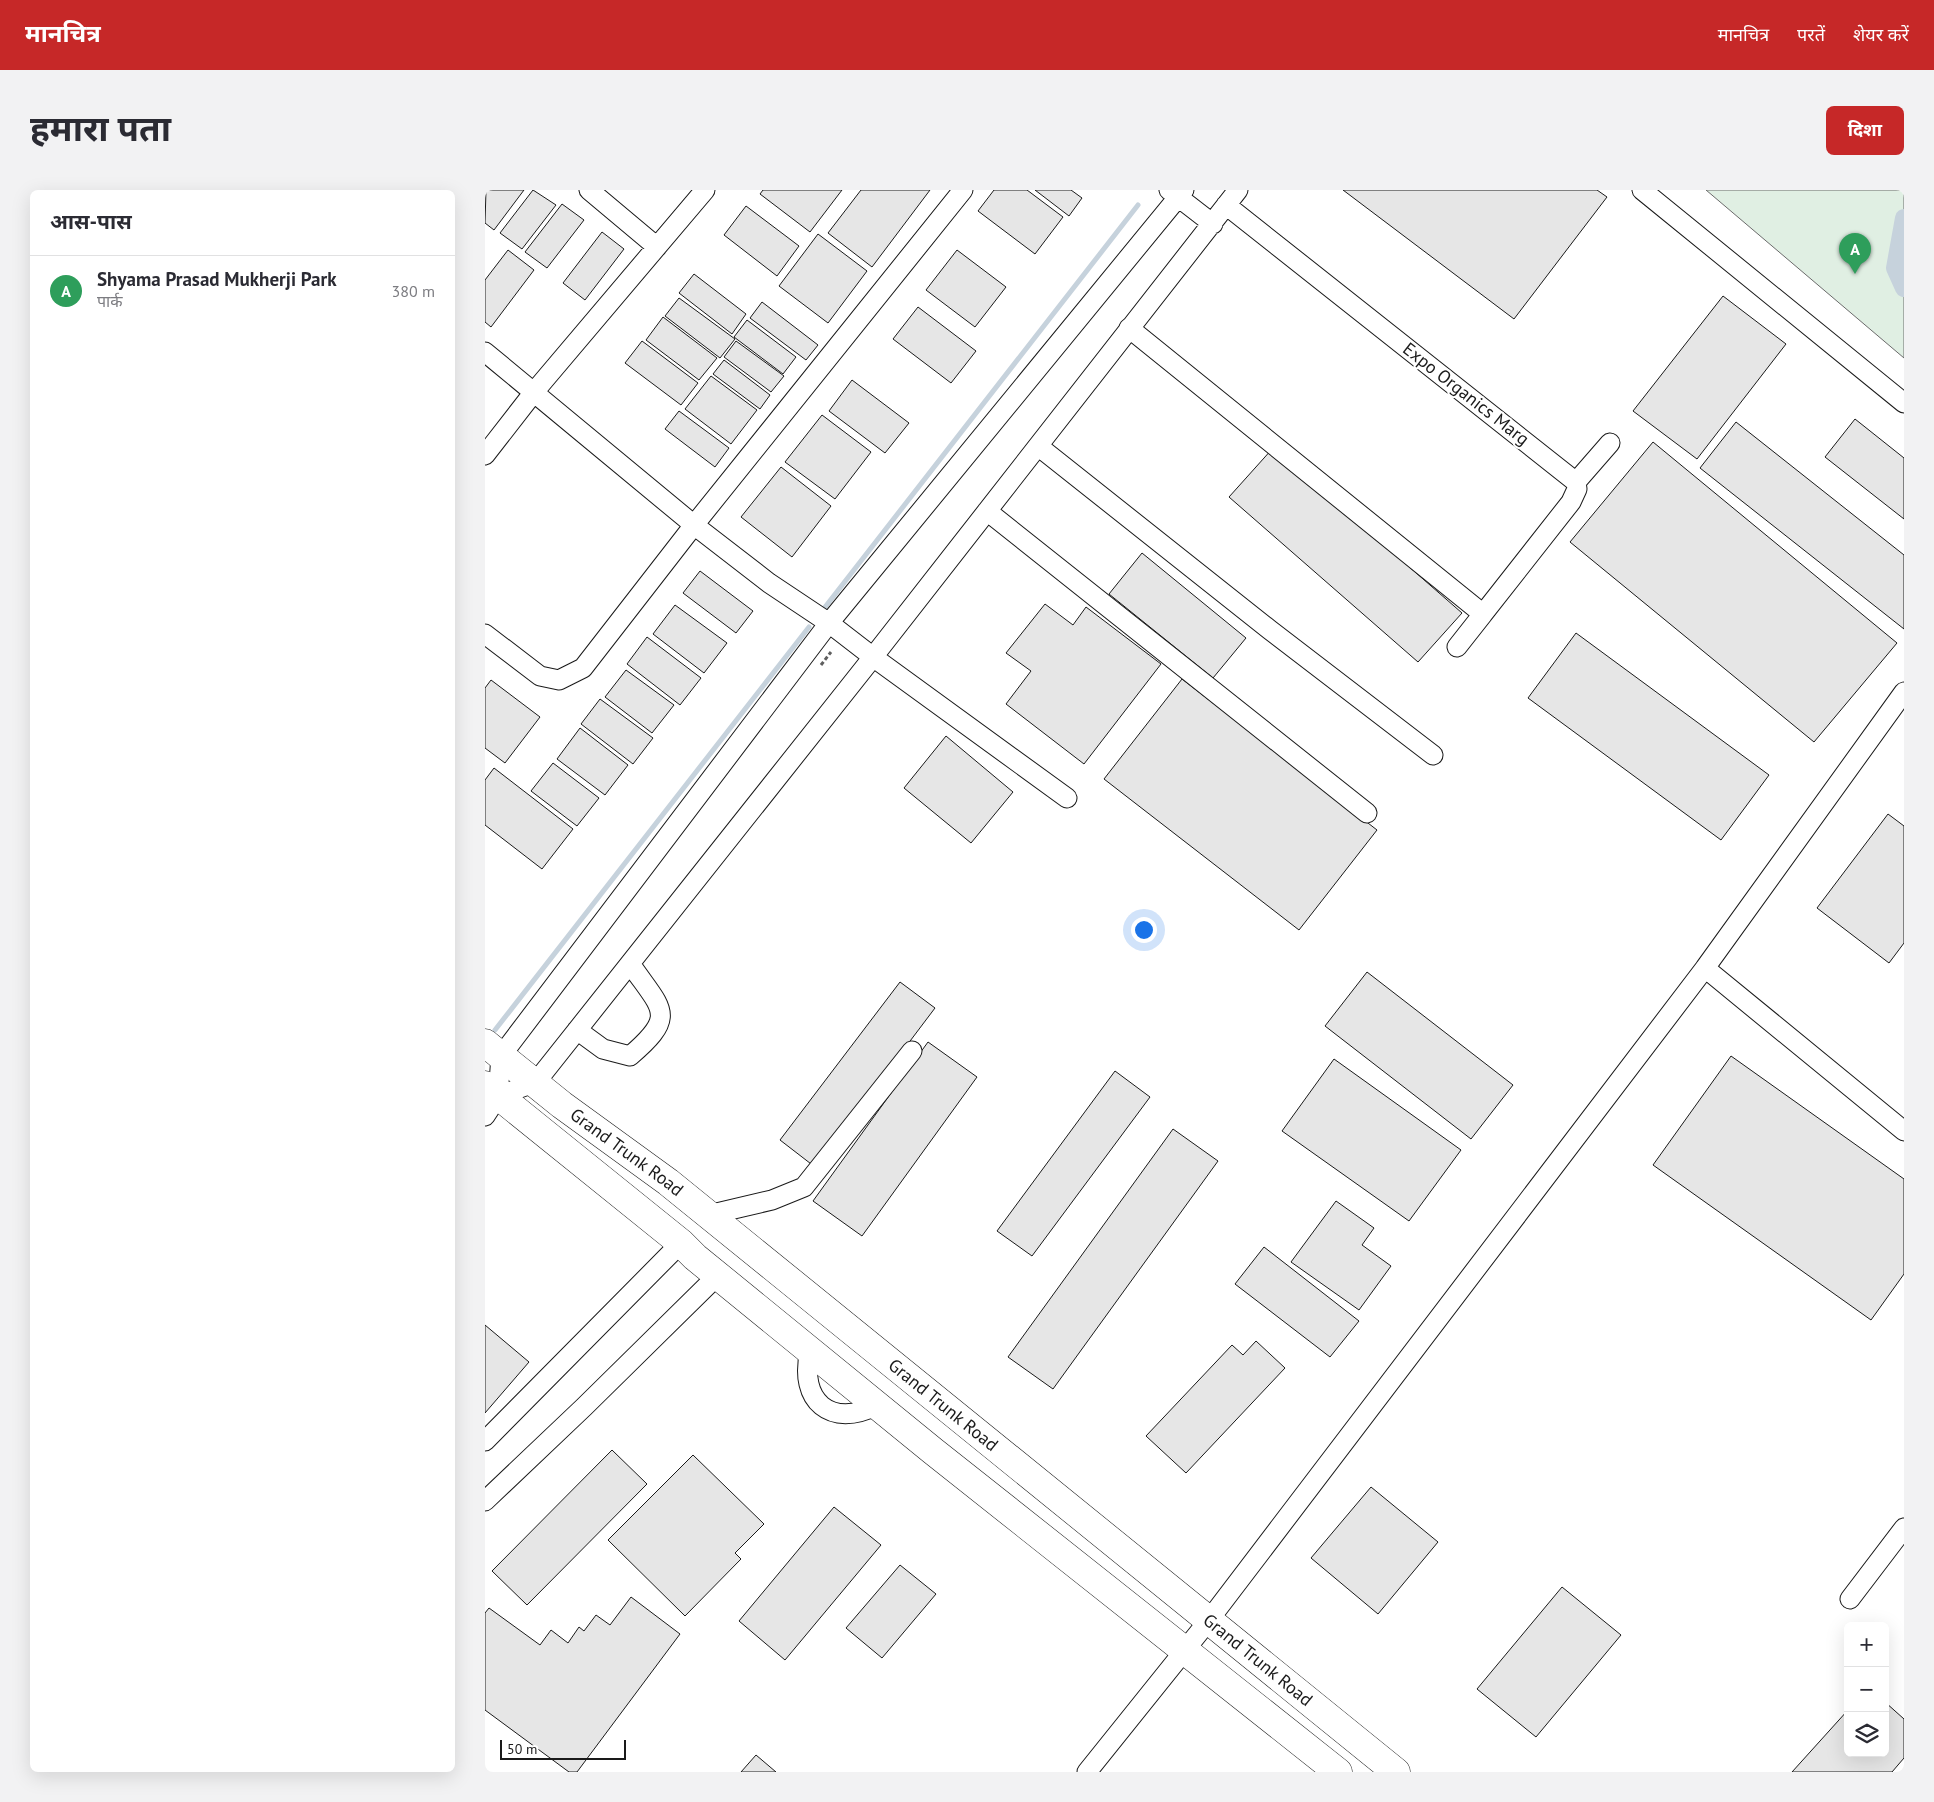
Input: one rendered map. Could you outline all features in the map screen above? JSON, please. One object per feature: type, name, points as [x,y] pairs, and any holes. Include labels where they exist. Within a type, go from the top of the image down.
[{"type":"highway","name":"Grand Trunk Road","points":[[493,1049],[562,1105],[668,1182],[1396,1772]]},
{"type":"highway","name":"Grand Trunk Road","points":[[489,1099],[681,1243],[933,1451],[1338,1772]]},
{"type":"highway","points":[[804,1346],[825,1309]]},
{"type":"highway","points":[[933,1451],[959,1418]]},
{"type":"street","points":[[589,190],[657,247]]},
{"type":"street","points":[[485,455],[534,392],[705,190]]},
{"type":"street","points":[[485,634],[540,676],[559,680],[583,668],[694,525],[963,190]]},
{"type":"street","points":[[1213,224],[1177,192],[829,623],[493,1049],[489,1099],[535,1082],[631,965],[873,658],[1129,328],[1213,224],[1238,190]]},
{"type":"street","points":[[1642,190],[1904,403]]},
{"type":"street","name":"Expo Organics Marg","points":[[1226,206],[1576,482]]},
{"type":"street","points":[[1129,328],[1483,614]]},
{"type":"street","points":[[485,352],[694,525],[769,583],[829,623],[873,658],[1067,798]]},
{"type":"street","points":[[1457,646],[1571,502],[1577,489],[1576,482],[1610,443]]},
{"type":"street","points":[[1038,446],[1270,630],[1433,755]]},
{"type":"street","points":[[987,511],[1367,813]]},
{"type":"street","points":[[1087,1772],[1209,1620],[1705,968],[1904,692]]},
{"type":"street","points":[[577,1030],[603,1049],[630,1056],[651,1038],[661,1021],[662,1010],[631,965]]},
{"type":"street","points":[[1705,968],[1904,1131]]},
{"type":"street","points":[[708,1215],[772,1200],[804,1187],[912,1051]]},
{"type":"street","points":[[485,1440],[681,1243]]},
{"type":"street","points":[[485,1500],[584,1407],[718,1275]]},
{"type":"street","points":[[1849,1599],[1904,1528]]},
{"type":"green space","points":[[1706,190],[1904,190],[1904,358]]},
{"type":"building","points":[[486,190],[524,190],[494,230],[485,223]]},
{"type":"building","points":[[533,190],[556,205],[522,249],[500,233]]},
{"type":"building","points":[[763,190],[842,190],[810,232],[760,194]]},
{"type":"building","points":[[861,190],[930,190],[872,267],[828,233]]},
{"type":"building","points":[[994,190],[1027,190],[1063,217],[1035,254],[978,211]]},
{"type":"building","points":[[1035,190],[1071,190],[1082,198],[1069,216]]},
{"type":"building","points":[[1343,190],[1597,190],[1607,197],[1514,319]]},
{"type":"building","points":[[562,204],[584,220],[547,268],[525,252]]},
{"type":"building","points":[[746,206],[799,246],[777,276],[724,235]]},
{"type":"building","points":[[602,232],[624,249],[585,300],[563,283]]},
{"type":"building","points":[[818,234],[867,271],[828,323],[779,286]]},
{"type":"building","points":[[508,250],[534,270],[491,327],[485,322],[485,280]]},
{"type":"building","points":[[957,250],[1006,287],[975,327],[926,290]]},
{"type":"building","points":[[694,274],[746,314],[732,334],[679,293]]},
{"type":"building","points":[[1723,296],[1786,344],[1697,459],[1633,411]]},
{"type":"building","points":[[679,298],[735,339],[720,358],[665,316]]},
{"type":"building","points":[[762,302],[818,345],[806,360],[750,318]]},
{"type":"building","points":[[918,307],[976,351],[951,383],[893,339]]},
{"type":"building","points":[[663,317],[717,358],[699,380],[646,340]]},
{"type":"building","points":[[747,320],[796,357],[783,374],[734,337]]},
{"type":"building","points":[[642,341],[698,383],[681,405],[625,363]]},
{"type":"building","points":[[736,341],[784,376],[771,392],[724,357]]},
{"type":"building","points":[[724,360],[770,395],[760,409],[713,374]]},
{"type":"building","points":[[711,376],[757,410],[731,444],[685,409]]},
{"type":"building","points":[[852,380],[909,423],[885,453],[829,411]]},
{"type":"building","points":[[679,411],[729,448],[715,467],[665,429]]},
{"type":"building","points":[[822,415],[871,452],[835,499],[785,462]]},
{"type":"building","points":[[1855,419],[1904,458],[1904,519],[1825,457]]},
{"type":"building","points":[[1736,422],[1904,555],[1904,629],[1700,468]]},
{"type":"building","points":[[1653,442],[1897,643],[1814,742],[1570,542]]},
{"type":"building","points":[[1273,448],[1462,613],[1418,662],[1229,497]]},
{"type":"building","points":[[781,467],[831,506],[792,557],[741,517]]},
{"type":"building","points":[[1142,553],[1246,638],[1213,678],[1109,594]]},
{"type":"building","points":[[700,571],[753,611],[736,633],[683,593]]},
{"type":"building","points":[[1045,604],[1073,625],[1086,607],[1161,664],[1084,764],[1006,704],[1031,671],[1006,653]]},
{"type":"building","points":[[675,605],[727,643],[704,673],[653,634]]},
{"type":"building","points":[[1576,633],[1769,775],[1721,840],[1528,698]]},
{"type":"building","points":[[647,637],[701,678],[680,705],[627,664]]},
{"type":"building","points":[[626,670],[674,705],[652,733],[605,697]]},
{"type":"building","points":[[1182,679],[1377,830],[1299,930],[1104,779]]},
{"type":"building","points":[[491,680],[540,717],[505,763],[485,748],[485,688]]},
{"type":"building","points":[[600,699],[653,738],[633,764],[581,724]]},
{"type":"building","points":[[580,728],[628,765],[605,795],[557,759]]},
{"type":"building","points":[[946,736],[1013,792],[971,843],[904,788]]},
{"type":"building","points":[[553,763],[599,798],[577,826],[531,791]]},
{"type":"building","points":[[494,768],[573,829],[542,869],[485,825],[485,780]]},
{"type":"building","points":[[1888,814],[1904,826],[1904,943],[1889,963],[1817,908]]},
{"type":"building","points":[[1367,972],[1513,1085],[1471,1139],[1325,1026]]},
{"type":"building","points":[[900,982],[935,1008],[815,1167],[780,1140]]},
{"type":"building","points":[[928,1042],[977,1077],[862,1236],[813,1201]]},
{"type":"building","points":[[1731,1056],[1904,1179],[1904,1274],[1871,1320],[1653,1165]]},
{"type":"building","points":[[1334,1059],[1461,1150],[1409,1221],[1282,1131]]},
{"type":"building","points":[[1115,1071],[1150,1097],[1032,1256],[997,1231]]},
{"type":"building","points":[[1173,1129],[1218,1161],[1053,1389],[1008,1357]]},
{"type":"building","points":[[1336,1201],[1374,1228],[1362,1245],[1391,1266],[1359,1310],[1291,1262]]},
{"type":"building","points":[[1264,1247],[1359,1321],[1330,1357],[1235,1284]]},
{"type":"building","points":[[485,1325],[529,1362],[485,1413]]},
{"type":"building","points":[[1256,1341],[1285,1368],[1186,1473],[1146,1436],[1232,1345],[1243,1355]]},
{"type":"building","points":[[612,1450],[647,1484],[527,1605],[492,1571]]},
{"type":"building","points":[[693,1455],[764,1524],[735,1553],[741,1559],[685,1616],[608,1540]]},
{"type":"building","points":[[1371,1487],[1438,1542],[1378,1614],[1311,1558]]},
{"type":"building","points":[[834,1507],[881,1545],[785,1660],[739,1621]]},
{"type":"building","points":[[900,1565],[936,1594],[882,1658],[846,1628]]},
{"type":"building","points":[[1562,1587],[1621,1635],[1536,1737],[1477,1689]]},
{"type":"building","points":[[631,1597],[680,1634],[577,1772],[569,1772],[485,1710],[485,1613],[489,1608],[540,1645],[551,1630],[568,1643],[579,1627],[584,1631],[596,1615],[610,1625]]},
{"type":"building","points":[[1889,1706],[1904,1719],[1904,1758],[1892,1772],[1792,1772],[1844,1714],[1844,1757],[1889,1757]]},
{"type":"building","points":[[756,1755],[776,1772],[741,1772]]},
{"type":"waterway","points":[[822,611],[1138,205]]},
{"type":"waterway","points":[[1904,218],[1895,268],[1904,288]]},
{"type":"waterway","points":[[495,1030],[809,627]]},
{"type":"place","name":"Shyama Prasad Mukherji Park","points":[[1855,274]]}]
